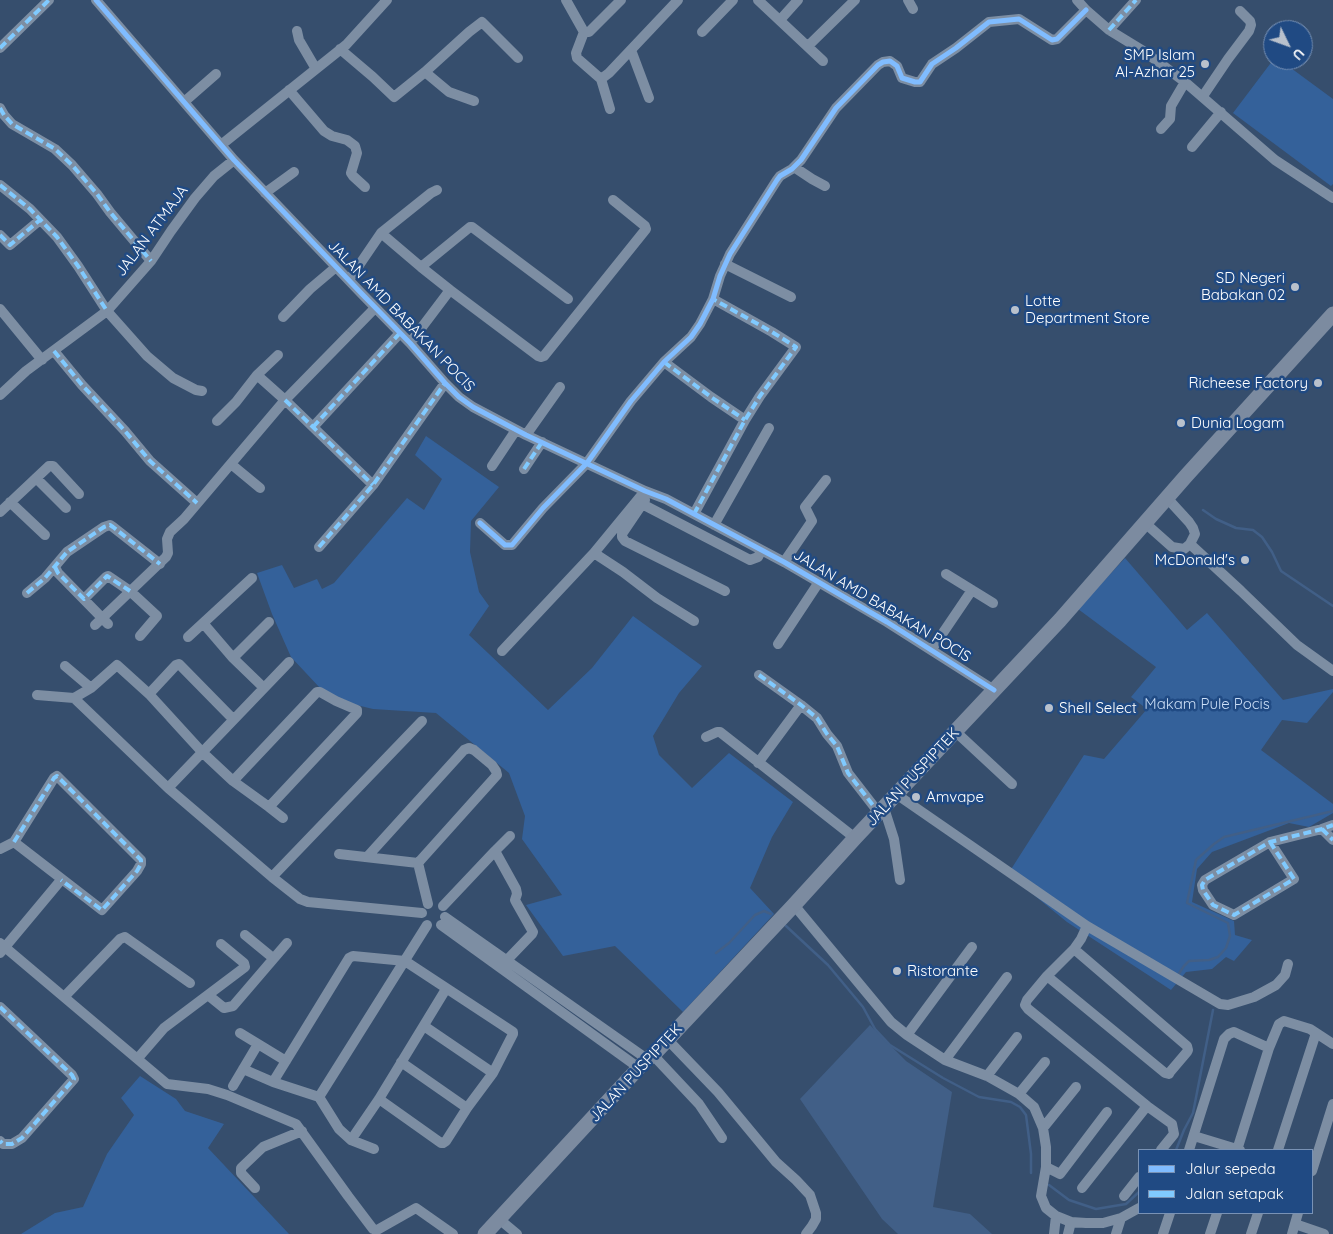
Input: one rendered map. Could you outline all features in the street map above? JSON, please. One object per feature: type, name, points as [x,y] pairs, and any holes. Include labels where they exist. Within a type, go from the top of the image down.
[{"type":"main road","name":"JALAN PUSPIPTEK","points":[[485,1234],[1060,620],[1333,314]]},
{"type":"street","points":[[0,48],[49,0]]},
{"type":"street","name":"JALAN AMD BABAKAN POCIS","points":[[96,0],[234,160],[410,343],[444,383],[459,397],[473,407],[521,432],[647,492],[666,499],[784,562],[932,649],[994,690]]},
{"type":"street","points":[[221,145],[340,49],[387,0]]},
{"type":"street","points":[[566,0],[584,32]]},
{"type":"street","points":[[584,32],[589,32],[594,28],[621,0]]},
{"type":"street","points":[[601,79],[632,50],[678,0]]},
{"type":"street","points":[[702,32],[734,0]]},
{"type":"street","points":[[758,0],[823,61]]},
{"type":"street","points":[[780,20],[798,0]]},
{"type":"street","points":[[808,46],[855,0]]},
{"type":"street","points":[[1077,0],[1108,30],[1145,52],[1203,96],[1275,160],[1333,198]]},
{"type":"street","points":[[1108,30],[1136,0]]},
{"type":"street","points":[[480,523],[505,545],[512,546],[543,508],[587,463],[631,401],[664,362],[691,337],[700,324],[730,254],[777,180],[794,167],[804,156],[836,108],[878,65],[890,61],[897,66],[901,77],[905,80],[920,82],[932,64],[989,22],[1019,19],[1052,40],[1057,38],[1086,10]]},
{"type":"street","points":[[1203,96],[1249,31],[1251,25],[1249,18],[1240,11]]},
{"type":"street","points":[[340,49],[374,77],[394,97],[482,22],[518,58]]},
{"type":"street","points":[[297,31],[299,40],[316,69]]},
{"type":"street","points":[[584,32],[576,53],[577,58],[601,79],[610,109]]},
{"type":"street","points":[[632,50],[649,98]]},
{"type":"street","points":[[425,72],[449,92],[474,101]]},
{"type":"street","points":[[184,102],[216,74]]},
{"type":"street","points":[[1161,130],[1170,118],[1171,106],[1185,82]]},
{"type":"street","points":[[289,90],[324,131],[332,136],[347,140],[355,146],[357,153],[351,173],[365,187]]},
{"type":"street","points":[[0,108],[12,124],[55,149],[72,165],[151,261]]},
{"type":"street","points":[[1192,147],[1221,112]]},
{"type":"street","name":"JALAN ATMAJA","points":[[0,395],[26,371],[107,311],[151,261],[195,198],[214,176],[234,160]]},
{"type":"street","points":[[794,167],[825,186]]},
{"type":"street","points":[[265,193],[294,172]]},
{"type":"street","points":[[0,185],[30,210],[57,237],[107,311],[147,356],[173,378],[196,390],[202,391]]},
{"type":"street","points":[[349,280],[381,233],[430,193],[437,190]]},
{"type":"street","points":[[381,233],[450,290],[541,357],[544,356],[646,228],[613,200]]},
{"type":"street","points":[[0,235],[10,245],[40,220]]},
{"type":"street","points":[[421,267],[470,227],[474,227],[568,299]]},
{"type":"street","points":[[725,264],[791,297]]},
{"type":"street","points":[[283,317],[310,289],[336,267]]},
{"type":"street","points":[[410,343],[450,290]]},
{"type":"street","points":[[694,514],[745,420],[796,346],[712,299]]},
{"type":"street","points":[[95,625],[105,621],[130,591],[160,564],[168,553],[168,536],[285,400],[376,308]]},
{"type":"street","points":[[0,309],[42,360]]},
{"type":"street","points":[[313,427],[400,333]]},
{"type":"street","points":[[54,351],[150,460],[197,503]]},
{"type":"street","points":[[217,421],[278,355]]},
{"type":"street","points":[[664,362],[745,420]]},
{"type":"street","points":[[258,375],[373,485]]},
{"type":"street","points":[[320,546],[373,485],[444,383]]},
{"type":"street","points":[[492,466],[560,387]]},
{"type":"street","points":[[714,525],[768,428]]},
{"type":"street","points":[[524,469],[542,442]]},
{"type":"street","points":[[231,464],[260,488]]},
{"type":"street","points":[[0,512],[51,465],[79,494]]},
{"type":"street","points":[[36,478],[66,508]]},
{"type":"street","points":[[784,562],[812,521],[805,508],[826,480]]},
{"type":"street","points":[[647,492],[642,504],[622,534],[625,542],[725,591]]},
{"type":"street","points":[[502,651],[594,553],[647,492]]},
{"type":"street","points":[[1146,523],[1172,547],[1184,549],[1190,544],[1195,534],[1193,528],[1167,498]]},
{"type":"street","points":[[10,502],[45,535]]},
{"type":"street","points":[[642,504],[750,560],[758,557],[761,551]]},
{"type":"street","points":[[27,593],[46,578],[67,552],[110,525],[160,564]]},
{"type":"street","points":[[1190,544],[1297,645],[1333,671]]},
{"type":"street","points":[[594,553],[694,621]]},
{"type":"street","points":[[55,567],[58,573],[105,621]]},
{"type":"street","points":[[946,574],[993,603]]},
{"type":"street","points":[[84,599],[107,576],[130,591],[156,616],[140,636]]},
{"type":"street","points":[[188,637],[252,578]]},
{"type":"street","points":[[778,644],[819,582]]},
{"type":"street","points":[[932,649],[972,590]]},
{"type":"street","points":[[232,658],[269,622]]},
{"type":"street","points":[[203,623],[232,658],[264,688]]},
{"type":"street","points":[[168,788],[289,662]]},
{"type":"street","points":[[149,694],[178,664],[233,719]]},
{"type":"street","points":[[37,695],[74,698],[91,688],[117,665],[149,694],[202,752],[233,782],[283,818]]},
{"type":"street","points":[[65,666],[91,688]]},
{"type":"street","points":[[759,675],[801,704],[816,718],[837,746],[848,773],[882,811],[894,839],[900,880]]},
{"type":"street","points":[[233,782],[317,692],[356,710],[357,713],[269,807]]},
{"type":"street","points":[[74,698],[168,788],[272,878],[300,899],[304,901],[422,913]]},
{"type":"street","points":[[758,763],[801,704]]},
{"type":"street","points":[[272,878],[422,720]]},
{"type":"street","points":[[706,737],[720,732],[855,838]]},
{"type":"street","points":[[956,732],[1012,784]]},
{"type":"street","points":[[366,857],[464,750],[469,748],[474,750],[492,765],[496,775],[418,863]]},
{"type":"street","points":[[0,849],[14,842],[54,778],[58,776],[141,860],[141,864],[102,910],[14,842]]},
{"type":"street","points":[[896,794],[1087,926],[1220,1004],[1228,1005],[1254,997],[1276,986],[1285,975],[1288,964]]},
{"type":"street","points":[[1270,842],[1294,879],[1234,915],[1213,905],[1203,890],[1202,885],[1205,880],[1270,842],[1333,825]]},
{"type":"street","points":[[1322,829],[1333,840]]},
{"type":"street","points":[[443,906],[510,836]]},
{"type":"street","points":[[495,851],[516,890],[516,902],[532,932],[507,960]]},
{"type":"street","points":[[339,854],[418,863]]},
{"type":"street","points":[[418,863],[428,904]]},
{"type":"street","points":[[61,880],[2,948],[64,997],[167,1084],[208,1089],[228,1095],[294,1123],[302,1131],[374,1229],[377,1230],[416,1208],[453,1234]]},
{"type":"street","points":[[436,902],[443,906],[446,913],[443,921],[432,927],[425,924],[421,917],[422,909],[428,904],[436,902]]},
{"type":"street","points":[[794,905],[891,1022],[945,1060],[987,1076],[1019,1094],[1034,1107],[1043,1128],[1046,1147],[1046,1167],[1042,1196],[1046,1208],[1056,1216],[1072,1222],[1086,1224],[1103,1223],[1121,1218],[1138,1209]]},
{"type":"street","points":[[443,921],[507,960],[550,997]]},
{"type":"street","points":[[443,921],[550,997],[646,1060],[699,1104],[722,1138]]},
{"type":"street","points":[[319,1097],[427,925]]},
{"type":"street","points":[[1087,926],[1074,949],[1047,976],[1025,1005],[1147,1106],[1172,1124],[1174,1134],[1161,1149]]},
{"type":"street","points":[[245,935],[273,958]]},
{"type":"street","points":[[64,997],[120,939],[125,937],[190,983]]},
{"type":"street","points":[[208,995],[224,1008],[233,1006],[287,943]]},
{"type":"street","points":[[138,1058],[164,1028],[245,965],[221,944]]},
{"type":"street","points":[[907,1035],[972,947]]},
{"type":"street","points":[[1047,976],[1165,1073],[1169,1074],[1187,1052],[1186,1046],[1074,949]]},
{"type":"street","points":[[273,1082],[349,958],[353,956],[405,961],[513,1032],[493,1073],[446,1141],[441,1143],[379,1099]]},
{"type":"street","points":[[945,1060],[1008,977]]},
{"type":"street","points":[[351,1140],[379,1099],[446,989]]},
{"type":"street","points":[[0,1142],[12,1144],[22,1138],[74,1079],[72,1075],[1,1009]]},
{"type":"street","points":[[1238,1149],[1269,1048],[1279,1024],[1284,1021],[1310,1029],[1333,1044]]},
{"type":"street","points":[[424,1026],[493,1073]]},
{"type":"street","points":[[1189,1149],[1224,1039],[1234,1032],[1269,1048]]},
{"type":"street","points":[[240,1033],[286,1060]]},
{"type":"street","points":[[1278,1149],[1316,1033]]},
{"type":"street","points":[[987,1076],[1017,1037]]},
{"type":"street","points":[[667,1039],[718,1092],[776,1162],[810,1195],[816,1219],[806,1234]]},
{"type":"street","points":[[233,1086],[258,1044]]},
{"type":"street","points":[[401,1062],[467,1108]]},
{"type":"street","points":[[1019,1094],[1045,1062]]},
{"type":"street","points":[[243,1069],[273,1082],[319,1097],[336,1124],[351,1140],[374,1149]]},
{"type":"street","points":[[1043,1128],[1076,1087]]},
{"type":"street","points":[[1313,1168],[1330,1126],[1333,1104]]},
{"type":"street","points":[[1082,1188],[1147,1106]]},
{"type":"street","points":[[1046,1167],[1060,1174],[1107,1112]]},
{"type":"street","points":[[255,1188],[241,1172],[241,1168],[263,1147],[302,1131]]},
{"type":"street","points":[[1194,1136],[1235,1149]]},
{"type":"street","points":[[1124,1196],[1138,1178]]},
{"type":"street","points":[[1163,1234],[1170,1214]]},
{"type":"street","points":[[1210,1234],[1217,1214]]},
{"type":"street","points":[[1251,1234],[1258,1214]]},
{"type":"street","points":[[1298,1214],[1293,1229],[1324,1234]]},
{"type":"street","points":[[1054,1234],[1056,1216]]},
{"type":"street","points":[[1116,1234],[1121,1218]]},
{"type":"street","points":[[499,1220],[517,1234]]},
{"type":"street","points":[[1068,1234],[1072,1222]]},
{"type":"green space","points":[[1265,70],[1294,70],[1333,99],[1333,184],[1331,186],[1233,113]]},
{"type":"green space","points":[[426,436],[499,487],[471,521],[470,552],[479,592],[489,606],[469,635],[548,710],[592,668],[633,616],[702,666],[679,693],[653,736],[659,755],[692,788],[729,753],[793,802],[772,837],[750,888],[774,914],[683,1012],[615,946],[563,956],[526,905],[562,895],[522,839],[525,816],[509,773],[436,713],[373,709],[344,702],[320,688],[291,657],[257,573],[282,565],[294,588],[317,579],[322,589],[334,583],[407,498],[424,510],[442,479],[415,455]]},
{"type":"green space","name":"Makam Pule Pocis","points":[[1125,558],[1187,630],[1207,613],[1283,700],[1333,689],[1333,692],[1307,723],[1282,720],[1261,750],[1333,804],[1333,813],[1309,827],[1289,823],[1212,852],[1197,869],[1192,902],[1234,921],[1235,935],[1252,940],[1234,961],[1226,957],[1212,969],[1186,972],[1171,990],[1067,922],[1008,874],[1084,755],[1104,759],[1147,709],[1131,697],[1156,667],[1078,609]]},
{"type":"green space","points":[[140,1076],[176,1099],[185,1111],[224,1124],[208,1148],[289,1234],[21,1234],[55,1213],[83,1207],[107,1154],[134,1115],[121,1098]]},
{"type":"shaded area","points":[[870,1025],[906,1061],[952,1092],[933,1207],[970,1214],[992,1234],[898,1234],[882,1219],[800,1099]]},
{"type":"waterway","points":[[1203,510],[1216,519],[1236,528],[1253,530],[1262,537],[1281,571],[1333,606]]},
{"type":"waterway","points":[[1178,975],[1189,961],[1209,960],[1218,957],[1226,948],[1230,936],[1228,923],[1187,903],[1196,860],[1224,837],[1333,811]]},
{"type":"waterway","points":[[716,953],[729,943],[755,915],[764,911],[771,914]]},
{"type":"waterway","points":[[786,926],[828,965],[863,1007],[875,1029],[890,1045],[943,1078],[979,1097],[1011,1102],[1020,1107],[1026,1115],[1031,1154],[1031,1173]]},
{"type":"waterway","points":[[1176,1149],[1193,1113],[1213,1010]]},
{"type":"waterway","points":[[1049,1185],[1069,1200],[1096,1209],[1126,1204],[1138,1193]]},
{"type":"marked path","points":[[0,48],[49,0]]},
{"type":"marked path","points":[[1109,30],[1136,0]]},
{"type":"marked path","points":[[0,108],[12,124],[55,149],[72,165],[151,261]]},
{"type":"marked path","points":[[0,185],[30,209],[57,237],[107,311]]},
{"type":"marked path","points":[[0,235],[10,245],[40,220]]},
{"type":"marked path","points":[[694,514],[745,420],[796,347],[713,299]]},
{"type":"marked path","points":[[313,427],[400,333]]},
{"type":"marked path","points":[[54,351],[150,461],[197,503]]},
{"type":"marked path","points":[[664,362],[745,420]]},
{"type":"marked path","points":[[319,547],[373,485],[445,383]]},
{"type":"marked path","points":[[285,400],[373,485]]},
{"type":"marked path","points":[[524,469],[542,442]]},
{"type":"marked path","points":[[27,593],[45,578],[67,552],[110,525],[160,564]]},
{"type":"marked path","points":[[55,567],[58,573],[84,599],[107,576],[130,591]]},
{"type":"marked path","points":[[759,675],[817,718],[837,746],[848,773],[879,813]]},
{"type":"marked path","points":[[14,842],[57,776],[141,860],[137,871],[102,910],[61,880]]},
{"type":"marked path","points":[[1270,842],[1294,879],[1234,915],[1213,905],[1203,890],[1202,885],[1205,880],[1270,842],[1333,825]]},
{"type":"marked path","points":[[1322,829],[1333,840]]},
{"type":"marked path","points":[[0,1007],[74,1079],[22,1138],[12,1144],[3,1144],[0,1141]]},
{"type":"cycle path","points":[[96,0],[234,160],[410,343],[459,397],[473,407],[526,435],[666,499],[784,562],[887,622],[994,690]]},
{"type":"cycle path","points":[[480,523],[505,545],[512,545],[543,508],[587,463],[631,401],[664,362],[691,337],[700,324],[713,299],[720,276],[730,254],[777,180],[801,160],[836,108],[878,65],[890,61],[897,66],[902,78],[920,82],[932,64],[989,22],[1019,19],[1052,40],[1057,39],[1086,10]]},
{"type":"place","name":"SMP Islam Al-Azhar 25","points":[[1205,64]]},
{"type":"place","name":"SD Negeri Babakan 02","points":[[1295,287]]},
{"type":"place","name":"Lotte Department Store","points":[[1015,310]]},
{"type":"place","name":"Richeese Factory","points":[[1318,383]]},
{"type":"place","name":"Dunia Logam","points":[[1181,423]]},
{"type":"place","name":"McDonald's","points":[[1245,560]]},
{"type":"place","name":"Shell Select","points":[[1049,708]]},
{"type":"place","name":"Amvape","points":[[916,797]]},
{"type":"place","name":"Ristorante","points":[[897,971]]}]
